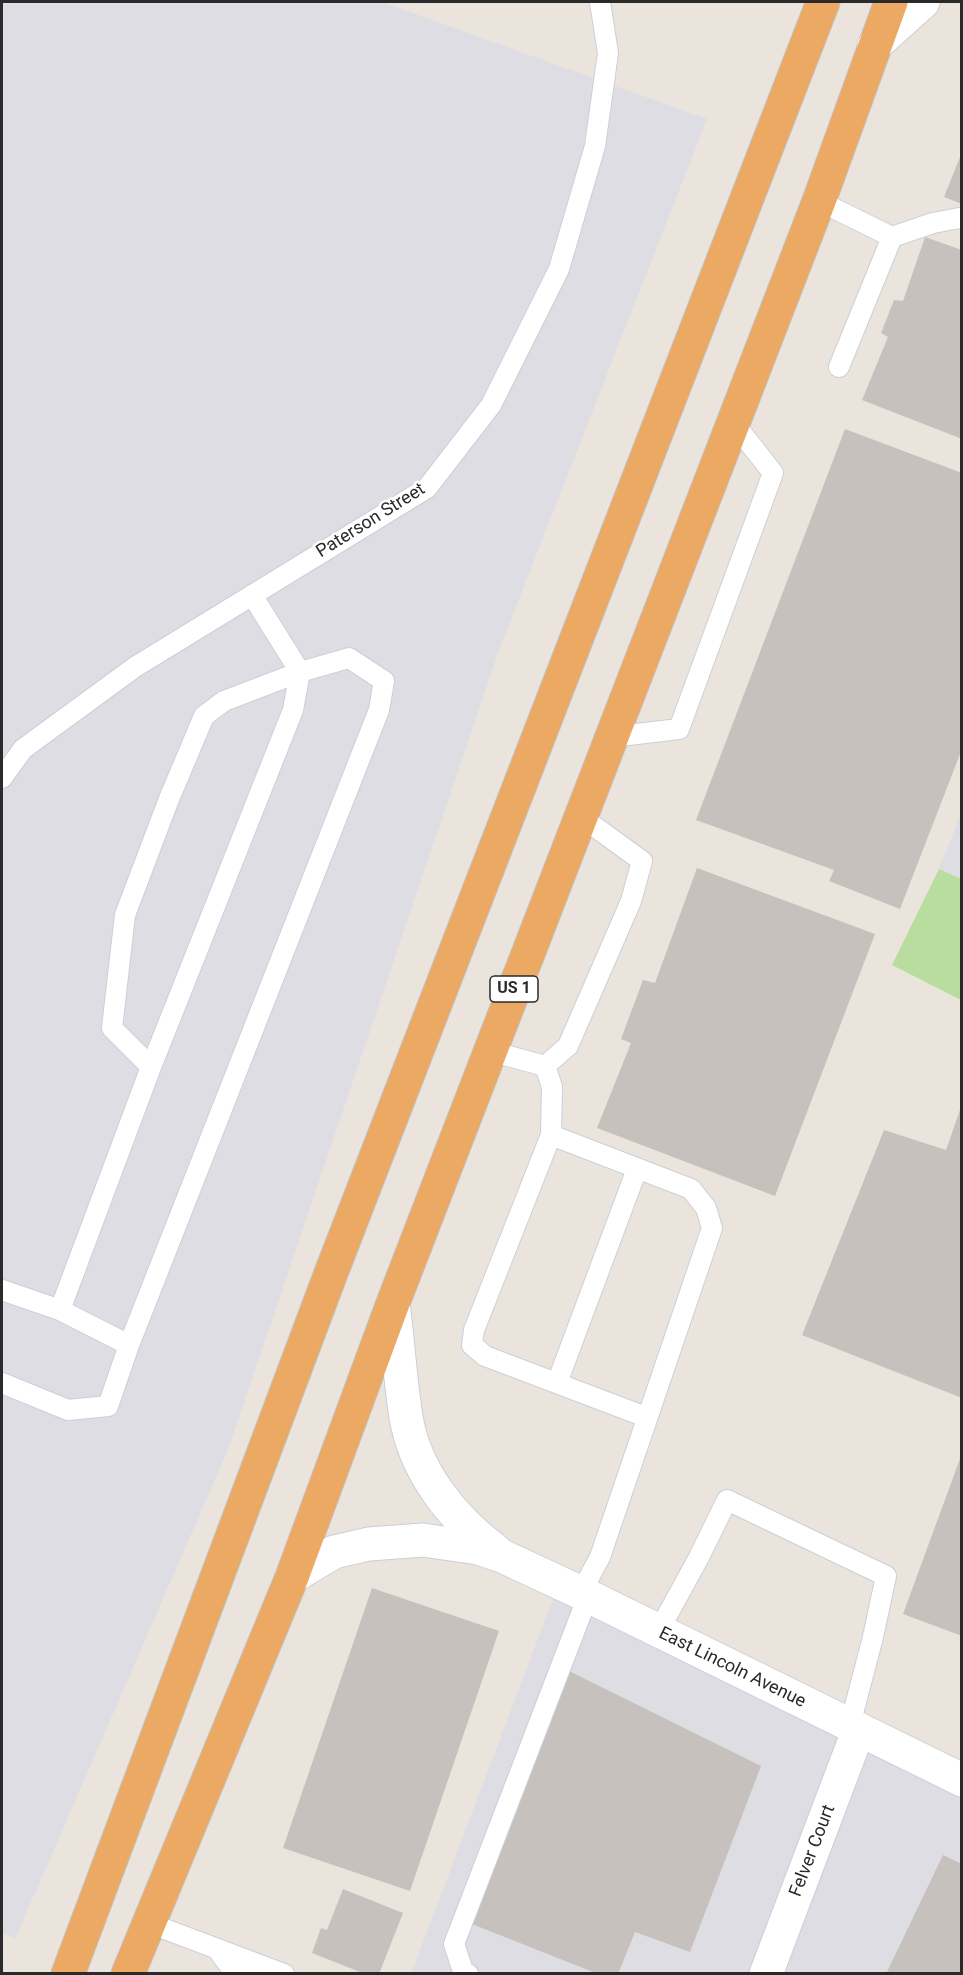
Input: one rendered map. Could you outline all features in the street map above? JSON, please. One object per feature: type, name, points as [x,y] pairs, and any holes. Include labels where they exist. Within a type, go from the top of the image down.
[{"type":"highway","points":[[68,1974],[331,1272],[823,2]]},
{"type":"highway","name":"US 1","points":[[128,1974],[292,1577],[393,1303],[819,201],[891,2]]},
{"type":"street","points":[[874,46],[923,2]]},
{"type":"street","name":"East Lincoln Avenue","points":[[393,1303],[407,1418],[412,1440],[431,1482],[443,1500],[474,1534],[502,1556]]},
{"type":"street","name":"East Lincoln Avenue","points":[[292,1577],[334,1552],[396,1541],[423,1540],[451,1543],[502,1556],[962,1780]]},
{"type":"street","name":"Felver Court","points":[[766,1974],[854,1727]]},
{"type":"lane","name":"Paterson Street","points":[[2,778],[26,746],[135,667],[427,488],[491,405],[559,269],[595,146],[608,53],[600,2]]},
{"type":"lane","points":[[819,201],[892,237],[933,223],[962,219]]},
{"type":"lane","points":[[838,368],[892,237]]},
{"type":"lane","points":[[611,737],[680,729],[773,473],[733,422]]},
{"type":"lane","points":[[60,1310],[152,1067],[293,710],[300,672],[252,595]]},
{"type":"lane","points":[[2,1383],[68,1410],[108,1406],[129,1345],[379,710],[384,681],[349,658],[300,672],[224,701],[204,716],[169,799],[125,915],[112,1028],[152,1067]]},
{"type":"lane","points":[[545,1066],[568,1046],[631,902],[642,861],[580,816]]},
{"type":"lane","points":[[490,1051],[545,1066]]},
{"type":"lane","points":[[545,1066],[552,1087],[551,1135],[474,1330],[472,1345],[485,1356],[646,1417]]},
{"type":"lane","points":[[468,1974],[463,1971],[454,1944],[600,1557],[712,1228],[706,1208],[691,1190],[551,1135]]},
{"type":"lane","points":[[557,1383],[637,1169]]},
{"type":"lane","points":[[2,1290],[60,1310],[129,1345]]},
{"type":"lane","points":[[658,1632],[727,1500],[886,1576],[854,1727]]},
{"type":"lane","points":[[149,1923],[284,1974]]},
{"type":"lane","points":[[218,1950],[234,1972],[240,1974]]},
{"type":"shaded area","points":[[2,2],[382,2],[707,119],[499,650],[229,1447],[15,1939],[2,1932]]},
{"type":"shaded area","points":[[961,814],[961,879],[939,869]]},
{"type":"shaded area","points":[[564,1570],[961,1773],[961,1973],[411,1974]]},
{"type":"green space","points":[[939,869],[961,879],[961,1000],[892,965]]},
{"type":"building","points":[[962,152],[962,204],[944,197]]},
{"type":"building","points":[[925,237],[962,250],[962,439],[862,400],[888,337],[881,333],[894,300],[903,301]]},
{"type":"building","points":[[845,429],[962,473],[962,749],[900,909],[829,881],[834,870],[696,820]]},
{"type":"building","points":[[697,868],[875,934],[775,1196],[597,1128],[631,1043],[621,1039],[643,980],[655,983]]},
{"type":"building","points":[[961,1107],[962,1398],[802,1335],[884,1130],[946,1150]]},
{"type":"building","points":[[962,1456],[962,1636],[903,1614]]},
{"type":"building","points":[[372,1588],[499,1631],[410,1891],[283,1848]]},
{"type":"building","points":[[567,1670],[761,1766],[690,1952],[635,1932],[618,1974],[598,1974],[472,1924]]},
{"type":"building","points":[[943,1855],[962,1864],[962,1974],[886,1974]]},
{"type":"building","points":[[343,1889],[403,1913],[379,1974],[365,1974],[312,1953],[321,1928],[327,1930]]}]
